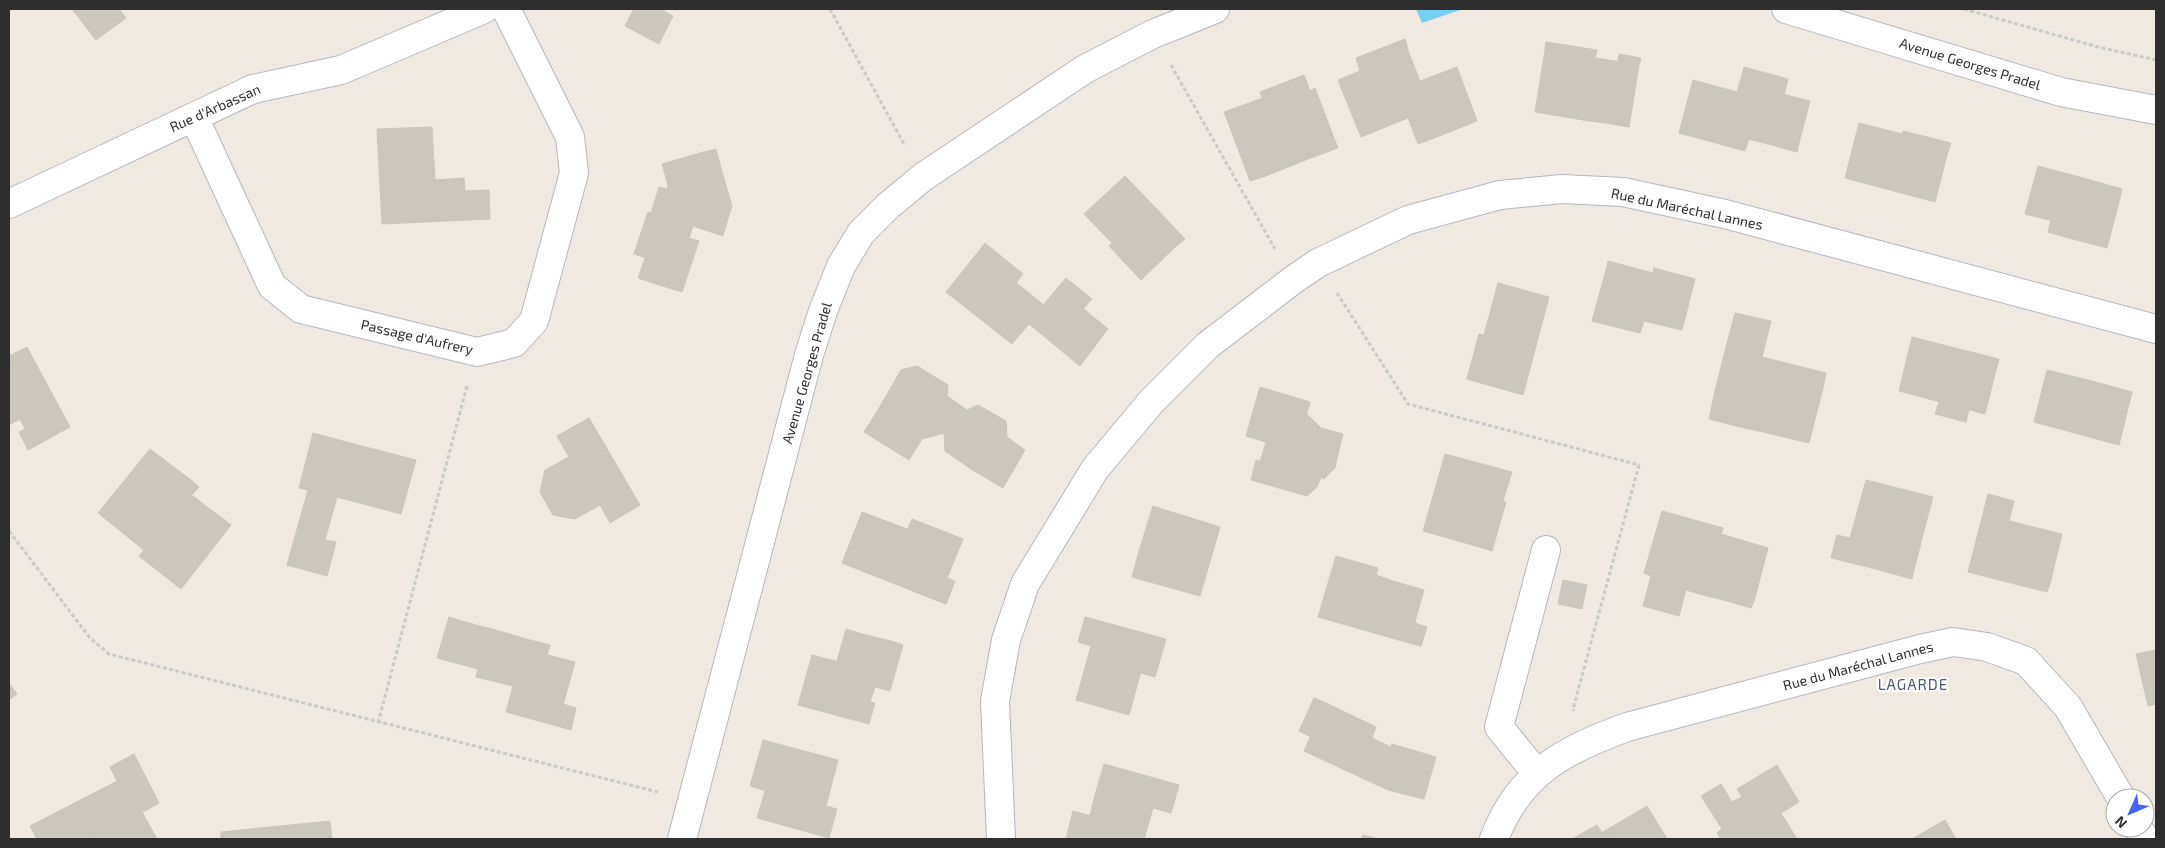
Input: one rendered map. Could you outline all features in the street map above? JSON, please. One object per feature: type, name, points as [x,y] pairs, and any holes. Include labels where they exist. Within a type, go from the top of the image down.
[{"type":"street","name":"Rue d'Arbassan","points":[[9,204],[252,89],[341,70],[484,9]]},
{"type":"street","name":"Passage d'Aufrery","points":[[194,117],[272,286],[301,309],[476,352],[514,343],[534,321],[574,172],[570,137],[506,9]]},
{"type":"street","name":"Avenue Georges Pradel","points":[[682,839],[809,355],[841,266],[861,232],[888,206],[923,178],[1085,69],[1153,34],[1215,9]]},
{"type":"street","name":"Avenue Georges Pradel","points":[[1786,9],[2061,92],[2156,110]]},
{"type":"street","name":"Rue du Maréchal Lannes","points":[[1001,839],[995,701],[1006,640],[1025,584],[1095,469],[1151,402],[1208,346],[1318,263],[1408,220],[1500,195],[1562,189],[1623,192],[1725,214],[2156,329]]},
{"type":"street","points":[[1537,774],[1499,727],[1546,550]]},
{"type":"street","name":"Rue du Maréchal Lannes","points":[[1494,839],[1515,798],[1537,774],[1560,756],[1588,741],[1627,727],[1920,648],[1953,642],[1987,647],[2026,661],[2068,707],[2115,788]]},
{"type":"path","points":[[830,9],[923,178]]},
{"type":"path","points":[[1964,9],[2098,48],[2156,60]]},
{"type":"path","points":[[1153,34],[1293,280]]},
{"type":"path","points":[[1318,263],[1408,404],[1639,466],[1573,709],[1588,741]]},
{"type":"path","points":[[378,723],[476,352]]},
{"type":"path","points":[[9,531],[90,638],[109,654],[378,723],[692,800]]},
{"type":"water","points":[[1416,9],[1463,9],[1422,23]]},
{"type":"building","points":[[72,9],[119,9],[126,18],[96,40]]},
{"type":"building","points":[[634,9],[663,9],[673,16],[659,44],[625,26]]},
{"type":"building","points":[[1405,39],[1409,53],[1360,71],[1356,58]]},
{"type":"building","points":[[1546,42],[1597,50],[1595,58],[1545,50]]},
{"type":"building","points":[[1545,50],[1639,65],[1629,127],[1606,123],[1607,111],[1591,108],[1589,121],[1535,112]]},
{"type":"building","points":[[1409,53],[1420,81],[1457,67],[1477,121],[1429,140],[1418,114],[1383,128],[1360,71]]},
{"type":"building","points":[[1619,54],[1641,58],[1639,65],[1618,61]]},
{"type":"building","points":[[1744,67],[1788,79],[1784,95],[1762,89],[1764,81],[1742,75]]},
{"type":"building","points":[[1360,71],[1383,128],[1361,137],[1338,80]]},
{"type":"building","points":[[1304,75],[1310,91],[1315,88],[1334,138],[1304,150],[1308,159],[1266,176],[1257,151],[1241,157],[1228,122],[1266,107],[1260,92]]},
{"type":"building","points":[[1742,75],[1764,81],[1762,89],[1810,101],[1799,143],[1774,136],[1772,145],[1740,137],[1743,125],[1733,123],[1727,146],[1679,133],[1693,80],[1737,92]]},
{"type":"building","points":[[1263,98],[1266,107],[1228,122],[1224,112]]},
{"type":"building","points":[[1591,108],[1607,111],[1606,123],[1589,121]]},
{"type":"building","points":[[1418,114],[1429,140],[1418,144],[1408,118]]},
{"type":"building","points":[[1733,123],[1743,125],[1740,137],[1749,139],[1745,151],[1727,146]]},
{"type":"building","points":[[1859,123],[1902,134],[1900,142],[1947,155],[1935,202],[1845,178]]},
{"type":"building","points":[[432,127],[435,180],[464,178],[465,191],[489,190],[490,219],[382,224],[377,129]]},
{"type":"building","points":[[1903,131],[1951,143],[1947,155],[1900,142]]},
{"type":"building","points":[[1774,136],[1799,143],[1797,152],[1772,145]]},
{"type":"building","points":[[1334,138],[1338,148],[1308,159],[1304,150]]},
{"type":"building","points":[[716,149],[722,172],[706,177],[700,153]]},
{"type":"building","points":[[1257,151],[1266,176],[1250,181],[1241,157]]},
{"type":"building","points":[[700,153],[706,177],[722,172],[732,206],[729,215],[721,212],[714,233],[693,226],[689,238],[699,241],[682,292],[653,283],[659,262],[634,254],[648,212],[661,216],[668,185],[662,164]]},
{"type":"building","points":[[2038,166],[2083,178],[2080,188],[2120,198],[2107,248],[2065,237],[2069,225],[2025,214]]},
{"type":"building","points":[[1125,176],[1152,204],[1142,214],[1174,248],[1141,280],[1109,246],[1112,243],[1084,214]]},
{"type":"building","points":[[2083,178],[2122,189],[2120,198],[2080,188]]},
{"type":"building","points":[[659,187],[667,189],[661,216],[651,213]]},
{"type":"building","points":[[1152,204],[1185,239],[1174,248],[1142,214]]},
{"type":"building","points":[[721,212],[729,215],[723,236],[714,233]]},
{"type":"building","points":[[2051,220],[2069,225],[2065,237],[2048,232]]},
{"type":"building","points":[[985,243],[1023,274],[1016,283],[978,252]]},
{"type":"building","points":[[978,252],[1055,314],[1068,296],[1108,329],[1080,366],[1029,324],[1012,344],[946,292]]},
{"type":"building","points":[[645,258],[659,262],[653,283],[638,278]]},
{"type":"building","points":[[1608,261],[1653,273],[1651,282],[1606,270]]},
{"type":"building","points":[[1654,268],[1695,279],[1682,330],[1644,321],[1640,333],[1592,321],[1606,270],[1651,282]]},
{"type":"building","points":[[1066,278],[1092,299],[1083,309],[1068,296],[1055,314],[1044,304]]},
{"type":"building","points":[[1498,283],[1549,297],[1523,395],[1467,379],[1479,334],[1484,335]]},
{"type":"building","points":[[1735,313],[1771,321],[1759,369],[1824,384],[1809,443],[1763,432],[1770,406],[1742,400],[1736,426],[1709,419],[1715,391],[1726,394],[1734,361],[1723,359]]},
{"type":"building","points":[[1912,337],[1955,348],[1953,359],[1996,370],[1985,414],[1899,391]]},
{"type":"building","points":[[27,347],[42,375],[24,384],[9,356]]},
{"type":"building","points":[[1955,348],[1999,359],[1996,370],[1953,359]]},
{"type":"building","points":[[9,356],[24,384],[42,375],[70,427],[28,450],[19,432],[25,429],[20,419],[9,425]]},
{"type":"building","points":[[1762,357],[1826,373],[1824,384],[1759,369]]},
{"type":"building","points":[[1723,359],[1734,361],[1726,394],[1715,391]]},
{"type":"building","points":[[917,366],[948,385],[947,396],[967,410],[978,405],[1006,421],[1007,437],[1025,450],[1003,488],[971,469],[978,456],[944,433],[922,439],[878,410],[901,370]]},
{"type":"building","points":[[2047,370],[2088,380],[2085,392],[2129,404],[2119,445],[2034,422]]},
{"type":"building","points":[[2088,380],[2132,392],[2129,404],[2085,392]]},
{"type":"building","points":[[1260,387],[1310,402],[1302,430],[1341,441],[1335,468],[1324,479],[1321,477],[1317,487],[1307,496],[1251,480],[1256,460],[1270,465],[1275,445],[1246,436]]},
{"type":"building","points":[[1742,400],[1770,406],[1763,432],[1736,426]]},
{"type":"building","points":[[1939,402],[1969,409],[1966,422],[1935,414]]},
{"type":"building","points":[[878,410],[922,439],[909,460],[864,432]]},
{"type":"building","points":[[1307,414],[1321,428],[1343,434],[1341,441],[1302,430]]},
{"type":"building","points":[[589,418],[640,505],[610,523],[600,505],[575,519],[553,515],[540,492],[545,470],[569,457],[557,436]]},
{"type":"building","points":[[313,433],[354,444],[351,453],[392,464],[390,472],[411,478],[401,514],[337,497],[325,540],[336,542],[327,576],[287,565],[308,490],[299,488]]},
{"type":"building","points":[[944,433],[978,456],[971,469],[945,451]]},
{"type":"building","points":[[1266,442],[1275,445],[1270,465],[1260,462]]},
{"type":"building","points":[[354,444],[416,460],[411,478],[390,472],[392,464],[351,453]]},
{"type":"building","points":[[150,449],[191,480],[182,492],[189,498],[193,496],[231,525],[181,589],[139,556],[144,550],[98,513]]},
{"type":"building","points":[[1445,454],[1512,472],[1503,501],[1497,499],[1483,548],[1423,531]]},
{"type":"building","points":[[191,480],[199,487],[189,498],[182,492]]},
{"type":"building","points":[[1866,480],[1925,495],[1919,517],[1927,519],[1915,566],[1876,556],[1872,568],[1831,558],[1837,535],[1850,538]]},
{"type":"building","points":[[1988,494],[2014,501],[2009,521],[2062,534],[2050,584],[2009,574],[2007,582],[1968,572]]},
{"type":"building","points":[[1925,495],[1933,497],[1927,519],[1919,517]]},
{"type":"building","points":[[1497,499],[1506,502],[1492,551],[1483,548]]},
{"type":"building","points":[[1153,506],[1162,509],[1149,553],[1139,551]]},
{"type":"building","points":[[1162,509],[1220,527],[1200,596],[1132,577],[1139,551],[1149,553]]},
{"type":"building","points":[[1662,511],[1723,528],[1718,544],[1760,556],[1758,565],[1763,567],[1754,601],[1729,594],[1727,601],[1703,595],[1706,583],[1689,578],[1679,616],[1643,606],[1651,576],[1644,573]]},
{"type":"building","points":[[862,512],[907,529],[903,541],[913,545],[916,539],[956,556],[938,601],[842,563]]},
{"type":"building","points":[[912,519],[963,539],[956,556],[916,539],[913,545],[903,541]]},
{"type":"building","points":[[1721,534],[1768,548],[1763,567],[1758,565],[1760,556],[1718,544]]},
{"type":"building","points":[[1336,556],[1378,568],[1374,582],[1395,588],[1396,582],[1424,590],[1409,643],[1318,617]]},
{"type":"building","points":[[1876,556],[1915,566],[1912,579],[1872,568]]},
{"type":"building","points":[[2009,574],[2050,584],[2047,592],[2007,582]]},
{"type":"building","points":[[1376,575],[1396,582],[1395,588],[1374,582]]},
{"type":"building","points":[[947,578],[955,581],[946,604],[938,601]]},
{"type":"building","points":[[1689,578],[1706,583],[1703,595],[1686,590]]},
{"type":"building","points":[[1563,580],[1587,585],[1582,609],[1558,604]]},
{"type":"building","points":[[1729,594],[1754,601],[1751,608],[1727,601]]},
{"type":"building","points":[[449,617],[472,624],[470,630],[490,636],[492,629],[530,640],[528,650],[575,662],[557,726],[506,712],[513,686],[476,677],[478,669],[437,658]]},
{"type":"building","points":[[1085,617],[1151,635],[1129,715],[1076,700],[1091,646],[1078,642]]},
{"type":"building","points":[[1415,623],[1427,627],[1421,646],[1409,643]]},
{"type":"building","points":[[472,624],[492,629],[490,636],[470,630]]},
{"type":"building","points":[[846,629],[862,634],[854,666],[837,661]]},
{"type":"building","points":[[862,634],[891,641],[879,688],[875,687],[870,702],[875,703],[869,724],[798,705],[812,655],[854,666]]},
{"type":"building","points":[[1151,635],[1166,639],[1155,677],[1141,673]]},
{"type":"building","points":[[530,640],[550,645],[547,655],[528,650]]},
{"type":"building","points":[[891,641],[903,645],[890,691],[879,688]]},
{"type":"building","points":[[2156,650],[2156,704],[2148,706],[2136,654]]},
{"type":"building","points":[[9,683],[17,694],[9,700]]},
{"type":"building","points":[[1314,698],[1326,703],[1311,737],[1299,731]]},
{"type":"building","points":[[1326,703],[1376,727],[1372,738],[1391,747],[1392,744],[1436,757],[1424,799],[1388,790],[1304,751]]},
{"type":"building","points":[[563,704],[576,708],[571,730],[557,726]]},
{"type":"building","points":[[763,740],[838,760],[826,806],[837,809],[829,838],[768,821],[776,794],[750,786]]},
{"type":"building","points":[[134,754],[159,803],[145,811],[127,776],[117,781],[110,767]]},
{"type":"building","points":[[1104,764],[1179,785],[1171,813],[1153,808],[1144,839],[1066,839],[1073,811],[1098,818],[1104,797],[1095,795]]},
{"type":"building","points":[[1777,765],[1799,802],[1781,813],[1797,839],[1721,839],[1717,833],[1722,829],[1701,796],[1721,784],[1732,802],[1742,797],[1737,789]]},
{"type":"building","points":[[127,776],[145,811],[142,812],[157,839],[99,839],[97,834],[86,839],[37,839],[30,826]]},
{"type":"building","points":[[765,791],[776,794],[768,821],[757,818]]},
{"type":"building","points":[[1095,795],[1104,797],[1098,818],[1090,816]]},
{"type":"building","points":[[1647,806],[1667,839],[1572,839],[1597,825],[1605,838],[1619,830],[1615,825]]},
{"type":"building","points":[[1945,820],[1956,839],[1912,839]]},
{"type":"building","points":[[330,821],[332,839],[221,839],[221,832]]},
{"type":"building","points":[[1615,825],[1619,830],[1605,838],[1601,833]]},
{"type":"building","points":[[97,834],[99,839],[86,839]]},
{"type":"building","points":[[1363,835],[1378,839],[1361,839]]},
{"type":"district","name":"LAGARDE","points":[[1913,685]]}]
